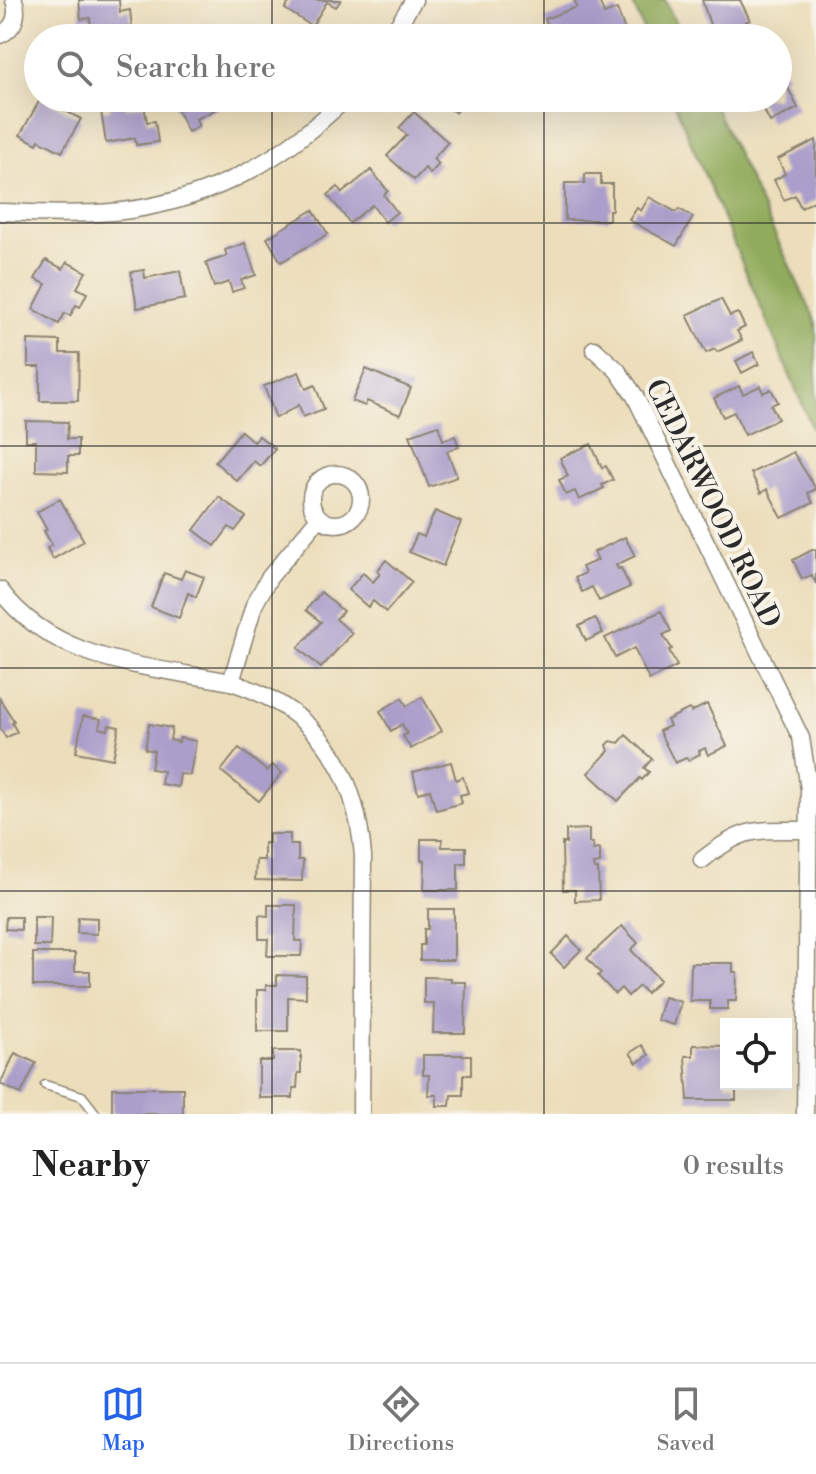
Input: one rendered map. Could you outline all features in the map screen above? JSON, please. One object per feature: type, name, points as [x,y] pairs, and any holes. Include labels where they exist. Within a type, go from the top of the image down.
[{"type":"street","points":[[0,35],[12,26],[16,18],[14,0]]},
{"type":"street","points":[[399,24],[414,0]]},
{"type":"street","points":[[0,212],[128,210],[178,200],[227,183],[272,159],[314,129],[332,112]]},
{"type":"street","name":"CEDARWOOD ROAD","points":[[594,349],[617,370],[635,396],[801,738],[808,774],[805,1114]]},
{"type":"street","points":[[231,682],[254,605],[269,578],[319,518]]},
{"type":"street","points":[[2,597],[38,628],[79,650],[231,682],[276,701],[302,719],[341,767],[361,826],[363,856],[361,1114]]},
{"type":"street","points":[[702,860],[727,840],[754,830],[808,830]]},
{"type":"lane","points":[[45,1085],[82,1096],[96,1114]]},
{"type":"green space","points":[[631,0],[665,0],[676,24],[641,24]]},
{"type":"green space","points":[[678,112],[718,112],[816,322],[816,437]]},
{"type":"building","points":[[79,0],[119,0],[120,12],[130,10],[132,24],[91,24],[90,18],[81,19]]},
{"type":"building","points":[[291,0],[341,0],[336,7],[327,2],[313,24],[285,9]]},
{"type":"building","points":[[574,0],[599,0],[604,14],[617,9],[623,24],[547,24],[545,19],[577,7]]},
{"type":"building","points":[[702,0],[740,0],[750,20],[742,24],[710,24]]},
{"type":"building","points":[[792,96],[798,108],[792,111]]},
{"type":"building","points":[[33,112],[68,112],[81,119],[62,152],[39,140],[37,144],[20,135]]},
{"type":"building","points":[[101,112],[145,112],[147,122],[155,121],[158,142],[136,145],[135,138],[106,143]]},
{"type":"building","points":[[178,112],[210,112],[196,119],[199,126],[188,132]]},
{"type":"building","points":[[414,112],[448,142],[433,159],[439,164],[430,174],[425,168],[414,180],[387,156],[407,135],[399,128]]},
{"type":"building","points":[[765,112],[790,112],[770,122]]},
{"type":"building","points":[[816,140],[816,200],[801,208],[795,195],[784,200],[774,180],[785,174],[778,159]]},
{"type":"building","points":[[371,170],[388,191],[384,195],[397,212],[385,222],[372,205],[350,223],[328,195],[338,187],[342,193]]},
{"type":"building","points":[[585,174],[601,174],[601,184],[612,184],[609,220],[565,220],[565,183],[585,183]]},
{"type":"building","points":[[649,197],[676,212],[679,209],[693,217],[676,246],[629,220],[637,208],[641,211]]},
{"type":"building","points":[[313,210],[328,234],[281,262],[267,238]]},
{"type":"building","points":[[245,243],[256,275],[241,280],[244,288],[232,292],[229,282],[214,287],[206,263],[227,256],[225,250]]},
{"type":"building","points":[[46,260],[63,269],[67,262],[86,272],[77,288],[87,293],[80,307],[76,305],[70,316],[65,313],[59,324],[33,309],[46,284],[35,279]]},
{"type":"building","points":[[144,270],[145,278],[180,271],[185,299],[137,308],[131,272]]},
{"type":"building","points":[[721,299],[730,316],[738,313],[745,327],[737,331],[742,340],[717,352],[715,349],[706,353],[687,315]]},
{"type":"building","points":[[28,340],[60,341],[60,353],[79,353],[78,401],[40,401],[40,367],[28,367]]},
{"type":"building","points":[[753,352],[759,364],[742,373],[736,361]]},
{"type":"building","points":[[366,369],[411,388],[400,415],[367,401],[365,406],[352,401]]},
{"type":"building","points":[[299,372],[306,389],[315,385],[324,409],[303,417],[299,405],[276,418],[264,386]]},
{"type":"building","points":[[739,386],[743,394],[760,386],[763,393],[771,389],[778,402],[771,405],[778,419],[745,435],[734,412],[723,417],[714,398]]},
{"type":"building","points":[[26,421],[68,422],[67,439],[78,439],[78,456],[68,456],[68,472],[36,471],[36,441],[26,441]]},
{"type":"building","points":[[438,425],[443,440],[455,436],[459,447],[447,451],[457,477],[429,487],[410,435]]},
{"type":"building","points":[[241,431],[254,442],[259,436],[275,449],[260,466],[254,461],[237,481],[215,462]]},
{"type":"building","points":[[591,444],[602,468],[606,466],[613,480],[579,500],[575,491],[566,495],[559,480],[568,476],[560,458]]},
{"type":"building","points":[[793,452],[816,489],[808,493],[813,503],[782,518],[767,489],[761,493],[751,473]]},
{"type":"building","points":[[219,497],[246,517],[235,531],[229,527],[215,546],[194,530]]},
{"type":"building","points":[[60,499],[84,541],[53,559],[47,548],[52,545],[44,531],[47,530],[37,512]]},
{"type":"building","points":[[435,511],[461,522],[443,566],[409,552],[417,534],[424,537]]},
{"type":"building","points":[[625,537],[635,556],[616,565],[618,569],[621,568],[630,587],[599,601],[592,587],[582,592],[575,578],[585,573],[582,567],[598,560],[594,552]]},
{"type":"building","points":[[816,550],[816,584],[812,575],[802,579],[793,560]]},
{"type":"building","points":[[386,560],[412,582],[386,612],[373,601],[368,607],[348,590],[363,573],[373,582]]},
{"type":"building","points":[[185,570],[204,577],[196,597],[188,593],[179,618],[151,607],[164,573],[181,579]]},
{"type":"building","points":[[321,592],[343,611],[336,619],[352,633],[321,668],[298,648],[321,622],[306,610]]},
{"type":"building","points":[[661,611],[671,631],[663,635],[672,649],[669,650],[677,666],[649,680],[634,648],[615,658],[605,638]]},
{"type":"building","points":[[595,618],[603,633],[586,641],[579,626]]},
{"type":"building","points":[[422,697],[442,731],[411,749],[403,736],[407,734],[402,724],[391,731],[380,711],[402,698],[407,706]]},
{"type":"building","points":[[0,699],[17,732],[6,738],[0,728]]},
{"type":"building","points":[[707,704],[727,746],[708,755],[705,748],[688,760],[675,763],[659,731],[670,726],[667,720]]},
{"type":"building","points":[[83,716],[101,719],[99,728],[108,730],[109,725],[119,727],[113,759],[76,752]]},
{"type":"building","points":[[149,724],[172,728],[170,740],[196,741],[190,775],[180,774],[178,787],[161,784],[163,771],[151,769],[154,751],[145,749]]},
{"type":"building","points":[[626,735],[652,759],[644,768],[649,772],[618,801],[588,773],[609,751],[607,745],[611,741],[619,743]]},
{"type":"building","points":[[239,748],[267,771],[272,765],[282,773],[259,801],[221,771]]},
{"type":"building","points":[[451,762],[456,780],[463,777],[468,793],[460,795],[462,803],[436,810],[430,790],[418,793],[413,772]]},
{"type":"building","points":[[589,829],[589,843],[593,843],[593,850],[600,849],[600,863],[593,864],[594,869],[598,869],[599,900],[575,901],[575,890],[563,890],[562,843],[566,843],[566,830]]},
{"type":"building","points":[[269,834],[290,834],[290,845],[298,845],[298,860],[303,860],[302,881],[255,880],[256,860],[264,860],[264,843],[269,843]]},
{"type":"building","points":[[421,839],[442,839],[442,847],[466,847],[466,863],[458,863],[458,890],[424,890],[425,860],[421,860]]},
{"type":"building","points":[[268,905],[296,905],[295,941],[302,941],[301,956],[267,956],[268,939],[259,939],[259,915],[268,916]]},
{"type":"building","points":[[428,909],[454,909],[454,960],[420,960],[424,929],[428,929]]},
{"type":"building","points":[[6,917],[21,917],[21,930],[5,929]]},
{"type":"building","points":[[34,917],[51,917],[50,946],[34,946]]},
{"type":"building","points":[[78,917],[97,918],[97,934],[77,933]]},
{"type":"building","points":[[622,926],[638,943],[631,950],[660,980],[646,993],[639,986],[628,996],[621,988],[615,994],[587,958]]},
{"type":"building","points":[[568,936],[581,950],[564,967],[551,954]]},
{"type":"building","points":[[33,953],[75,953],[75,971],[90,971],[90,986],[33,986]]},
{"type":"building","points":[[691,963],[733,963],[733,972],[737,972],[736,1001],[728,1001],[728,1009],[710,1009],[710,1001],[690,1001]]},
{"type":"building","points":[[277,975],[306,976],[306,998],[288,997],[288,1031],[257,1031],[257,990],[266,990],[266,985],[277,985]]},
{"type":"building","points":[[424,977],[466,982],[465,1033],[433,1033],[434,1003],[424,1003]]},
{"type":"building","points":[[664,997],[681,1002],[674,1025],[657,1020]]},
{"type":"building","points":[[642,1045],[649,1055],[637,1063],[630,1053]]},
{"type":"building","points":[[693,1045],[720,1046],[720,1090],[736,1090],[736,1100],[688,1100],[685,1056],[693,1056]]},
{"type":"building","points":[[273,1051],[301,1051],[301,1073],[298,1073],[297,1088],[293,1088],[293,1098],[259,1098],[259,1061],[273,1061]]},
{"type":"building","points":[[15,1053],[36,1063],[21,1094],[0,1084]]},
{"type":"building","points":[[423,1055],[471,1055],[471,1075],[463,1075],[463,1095],[451,1095],[450,1106],[437,1106],[437,1095],[428,1095],[429,1075],[423,1075]]},
{"type":"building","points":[[112,1088],[183,1088],[183,1114],[112,1114]]}]
